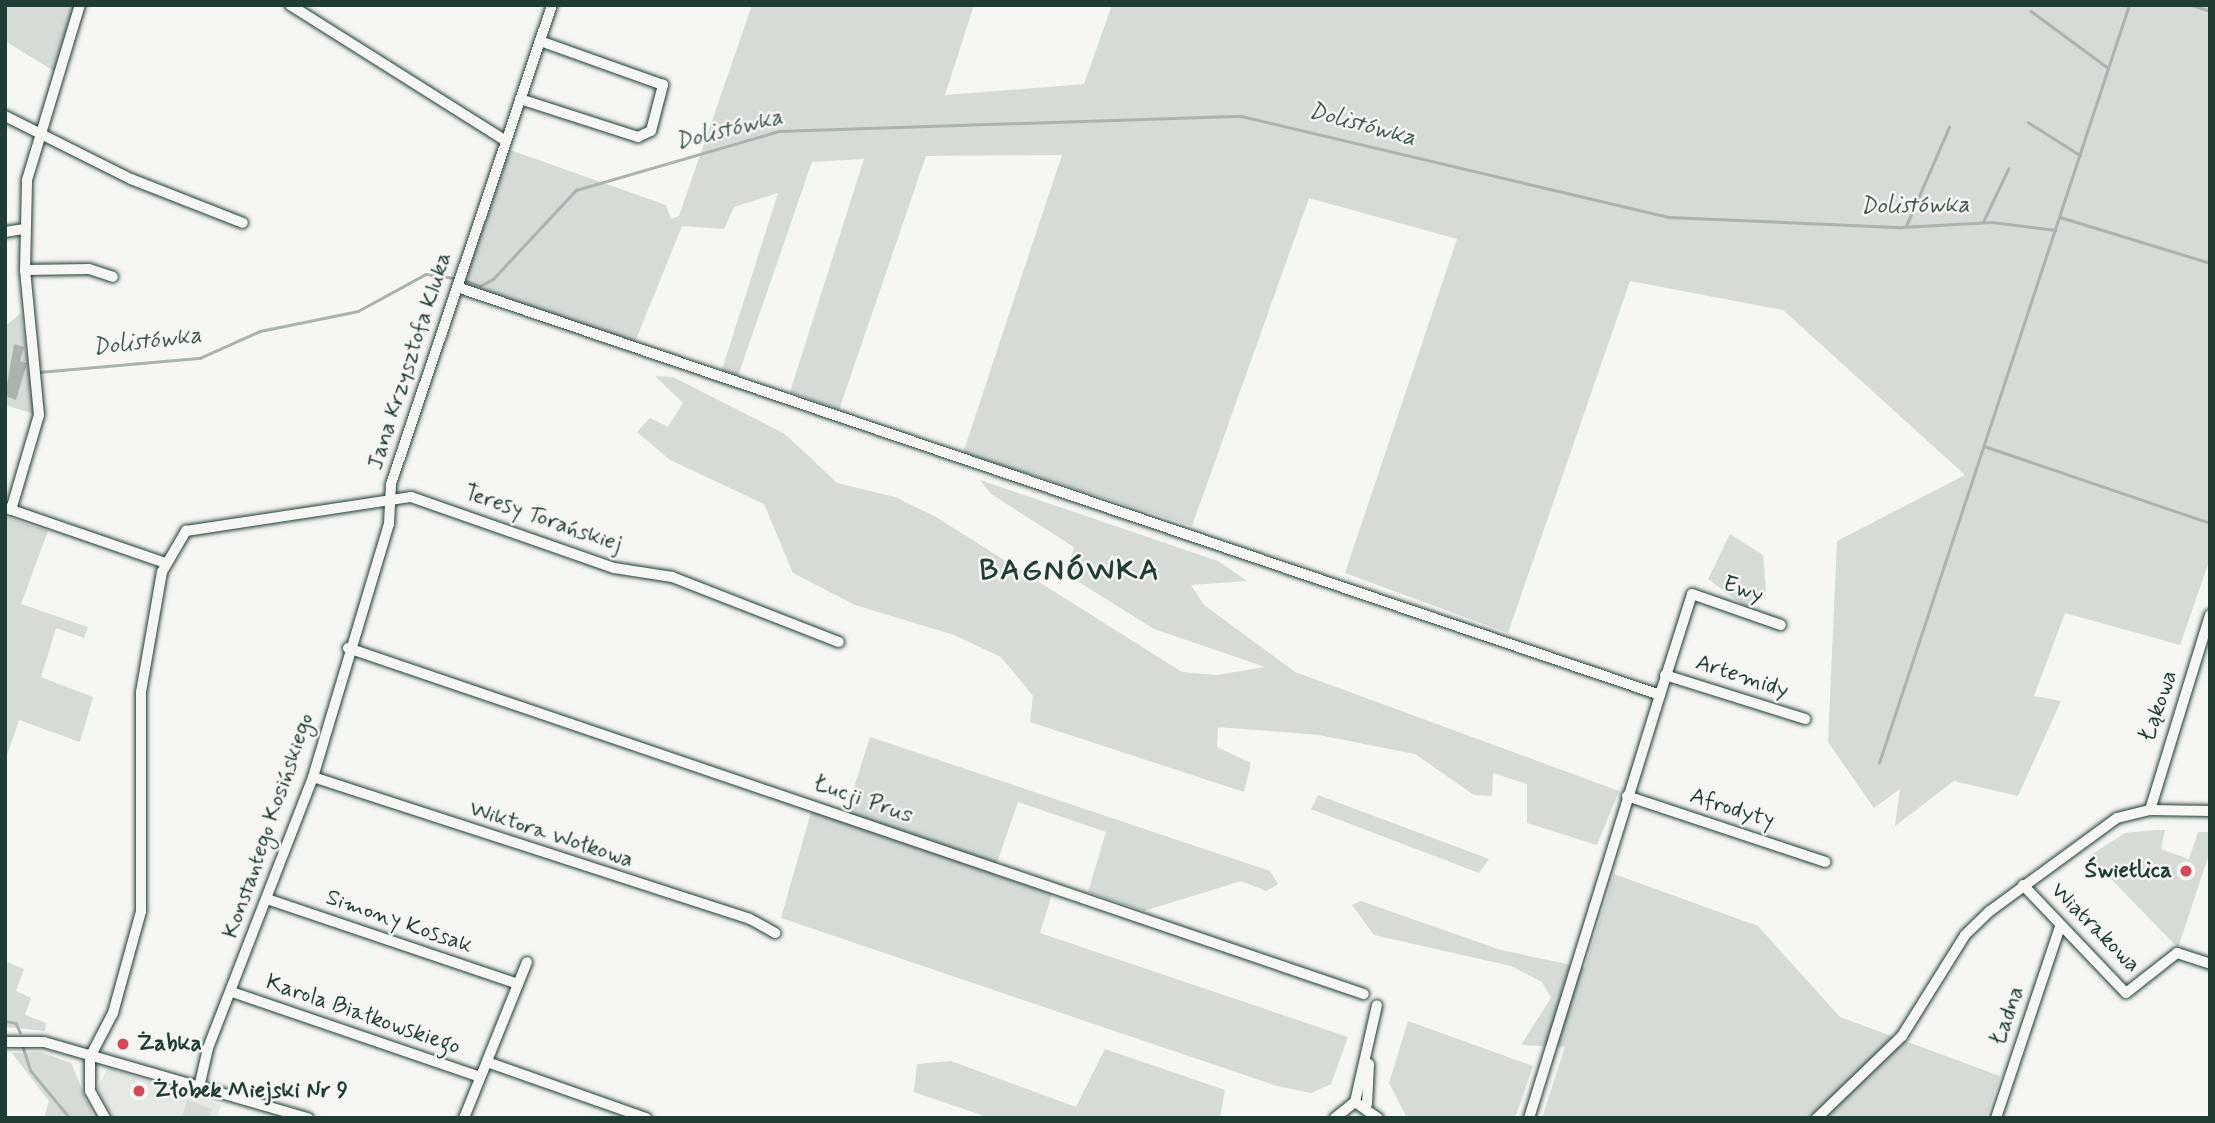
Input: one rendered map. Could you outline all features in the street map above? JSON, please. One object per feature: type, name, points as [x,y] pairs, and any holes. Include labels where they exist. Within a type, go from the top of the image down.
[{"type":"street","points":[[80,5],[36,135],[23,229],[39,415],[8,509],[166,563]]},
{"type":"street","points":[[290,5],[506,141]]},
{"type":"street","name":"Jana Krzysztofa Kluka","points":[[106,1118],[90,1091],[90,1057],[113,1013],[141,911],[139,718],[166,563],[192,529],[390,498],[457,287],[552,5]]},
{"type":"street","points":[[520,99],[638,137],[651,131],[663,85],[540,41]]},
{"type":"street","points":[[5,116],[36,135],[243,223]]},
{"type":"street","points":[[5,232],[23,229]]},
{"type":"street","points":[[25,270],[68,268],[113,277]]},
{"type":"street","points":[[457,287],[1660,695]]},
{"type":"street","name":"Teresy Torańskiej","points":[[390,498],[411,497],[614,568],[671,577],[839,642]]},
{"type":"street","name":"Konstantego Kosińskiego","points":[[201,1083],[232,992],[313,778],[348,648],[389,524],[390,498]]},
{"type":"street","name":"Ewy","points":[[1665,675],[1692,594],[1781,625]]},
{"type":"street","name":"Łąkowa","points":[[2150,810],[2210,615]]},
{"type":"street","name":"Łucji Prus","points":[[348,648],[1364,994]]},
{"type":"street","points":[[1529,1118],[1665,675]]},
{"type":"street","name":"Artemidy","points":[[1665,675],[1805,719]]},
{"type":"street","name":"Wiktora Wołkowa","points":[[313,778],[750,919],[775,933]]},
{"type":"street","name":"Afrodyty","points":[[1627,796],[1825,862]]},
{"type":"street","points":[[1817,1118],[1902,1036],[1965,935],[2024,885],[2095,830],[2150,810],[2210,811]]},
{"type":"street","name":"Wiatrakowa","points":[[2024,885],[2060,927],[2126,993],[2177,953],[2210,964]]},
{"type":"street","name":"Simony Kossak","points":[[267,899],[518,984]]},
{"type":"street","name":"Ładna","points":[[1996,1118],[2060,927]]},
{"type":"street","points":[[464,1118],[527,962]]},
{"type":"street","name":"Karola Białkowskiego","points":[[232,992],[480,1077]]},
{"type":"street","points":[[1335,1118],[1361,1103],[1377,1005]]},
{"type":"street","points":[[5,1042],[44,1042],[90,1057],[201,1083],[308,1118]]},
{"type":"street","points":[[487,1062],[646,1118]]},
{"type":"street","points":[[1361,1103],[1378,1118]]},
{"type":"shaded area","points":[[5,5],[80,5],[57,73],[5,41]]},
{"type":"shaded area","points":[[752,5],[974,5],[945,95],[1084,84],[1112,5],[2210,5],[2210,559],[2180,645],[2065,613],[2034,696],[2061,701],[2018,796],[1954,781],[1895,826],[1900,789],[1874,808],[1828,742],[1837,541],[1965,475],[1783,310],[1630,281],[1508,633],[1345,573],[1457,239],[1309,198],[1192,526],[963,453],[1062,155],[926,156],[839,410],[790,392],[864,159],[812,162],[738,376],[722,370],[778,193],[734,207],[724,229],[682,226],[635,342],[463,287],[510,150],[666,205],[671,219],[679,216]]},
{"type":"shaded area","points":[[21,313],[34,414],[5,405],[5,326]]},
{"type":"shaded area","points":[[14,344],[24,347],[20,361],[27,363],[16,400],[5,396]]},
{"type":"shaded area","points":[[655,376],[673,377],[785,434],[837,483],[895,497],[936,517],[1182,672],[1217,675],[1265,667],[1154,629],[1066,574],[1074,547],[991,494],[980,480],[1218,561],[1247,581],[1191,585],[1204,605],[1295,672],[1619,791],[1597,845],[1527,823],[1527,784],[1493,773],[1492,796],[1474,795],[1415,754],[1319,735],[1218,727],[1217,747],[1251,763],[1244,792],[1030,722],[1033,696],[1001,657],[954,635],[855,605],[793,573],[764,504],[670,460],[637,432],[650,418],[668,427],[683,403]]},
{"type":"shaded area","points":[[5,517],[48,531],[21,604],[88,627],[84,638],[56,628],[41,677],[93,697],[80,742],[19,720],[5,761]]},
{"type":"shaded area","points":[[1730,534],[1763,555],[1766,591],[1747,608],[1708,579]]},
{"type":"shaded area","points":[[870,737],[1270,871],[1278,884],[1266,891],[1241,881],[1144,911],[1088,892],[1106,832],[1018,802],[993,874],[1052,894],[1040,933],[1348,1037],[1331,1084],[1311,1093],[1277,1086],[781,918],[813,805],[845,816]]},
{"type":"shaded area","points":[[1318,795],[1489,859],[1479,873],[1311,809]]},
{"type":"shaded area","points":[[2165,830],[2161,849],[2189,859],[2198,832],[2210,832],[2210,851],[2178,948],[2089,856],[2125,833]]},
{"type":"shaded area","points":[[1614,874],[1758,926],[1840,1017],[2000,1076],[1986,1118],[1542,1118],[1565,1047],[1521,1045],[1551,998],[1542,982],[1511,966],[1374,935],[1352,905],[1361,901],[1501,950],[1585,968]]},
{"type":"shaded area","points":[[5,961],[24,969],[16,991],[31,998],[25,1015],[46,1023],[45,1031],[5,1027]]},
{"type":"shaded area","points":[[1408,1021],[1533,1066],[1515,1118],[1407,1118],[1389,1083]]},
{"type":"shaded area","points":[[1105,1049],[1225,1090],[1220,1118],[990,1118],[914,1092],[917,1064],[951,1061],[1076,1107]]},
{"type":"shaded area","points":[[40,1052],[71,1063],[94,1118],[44,1118],[49,1101],[12,1053]]},
{"type":"shaded area","name":"Żłobek Miejski Nr 9","points":[[108,1068],[221,1105],[217,1118],[114,1118],[97,1088]]},
{"type":"shaded area","points":[[187,1100],[212,1109],[209,1118],[182,1118]]},
{"type":"waterway","points":[[1879,763],[2129,5]]},
{"type":"waterway","points":[[2192,5],[2210,11]]},
{"type":"waterway","points":[[2031,11],[2107,67]]},
{"type":"waterway","name":"Dolistówka","points":[[467,281],[480,286],[493,279],[576,190],[779,131],[1241,116],[1669,217],[1901,227],[1992,222],[2055,230]]},
{"type":"waterway","points":[[2028,122],[2080,155]]},
{"type":"waterway","points":[[1906,226],[1949,127]]},
{"type":"waterway","points":[[1983,222],[2008,169]]},
{"type":"waterway","points":[[2060,217],[2210,263]]},
{"type":"waterway","name":"Dolistówka","points":[[39,372],[200,358],[260,331],[358,311],[426,274],[454,278]]},
{"type":"waterway","points":[[1984,446],[2210,523]]},
{"type":"waterway","name":"Dolistówka","points":[[5,1021],[16,1023],[20,1032]]},
{"type":"waterway","name":"Dolistówka","points":[[23,1047],[31,1071],[70,1118]]},
{"type":"place","name":"Świetlica","points":[[2186,871]]},
{"type":"place","name":"Żabka","points":[[123,1044]]},
{"type":"place","name":"Żłobek Miejski Nr 9","points":[[139,1091]]},
{"type":"district","name":"BAGNÓWKA","points":[[1070,571]]}]
